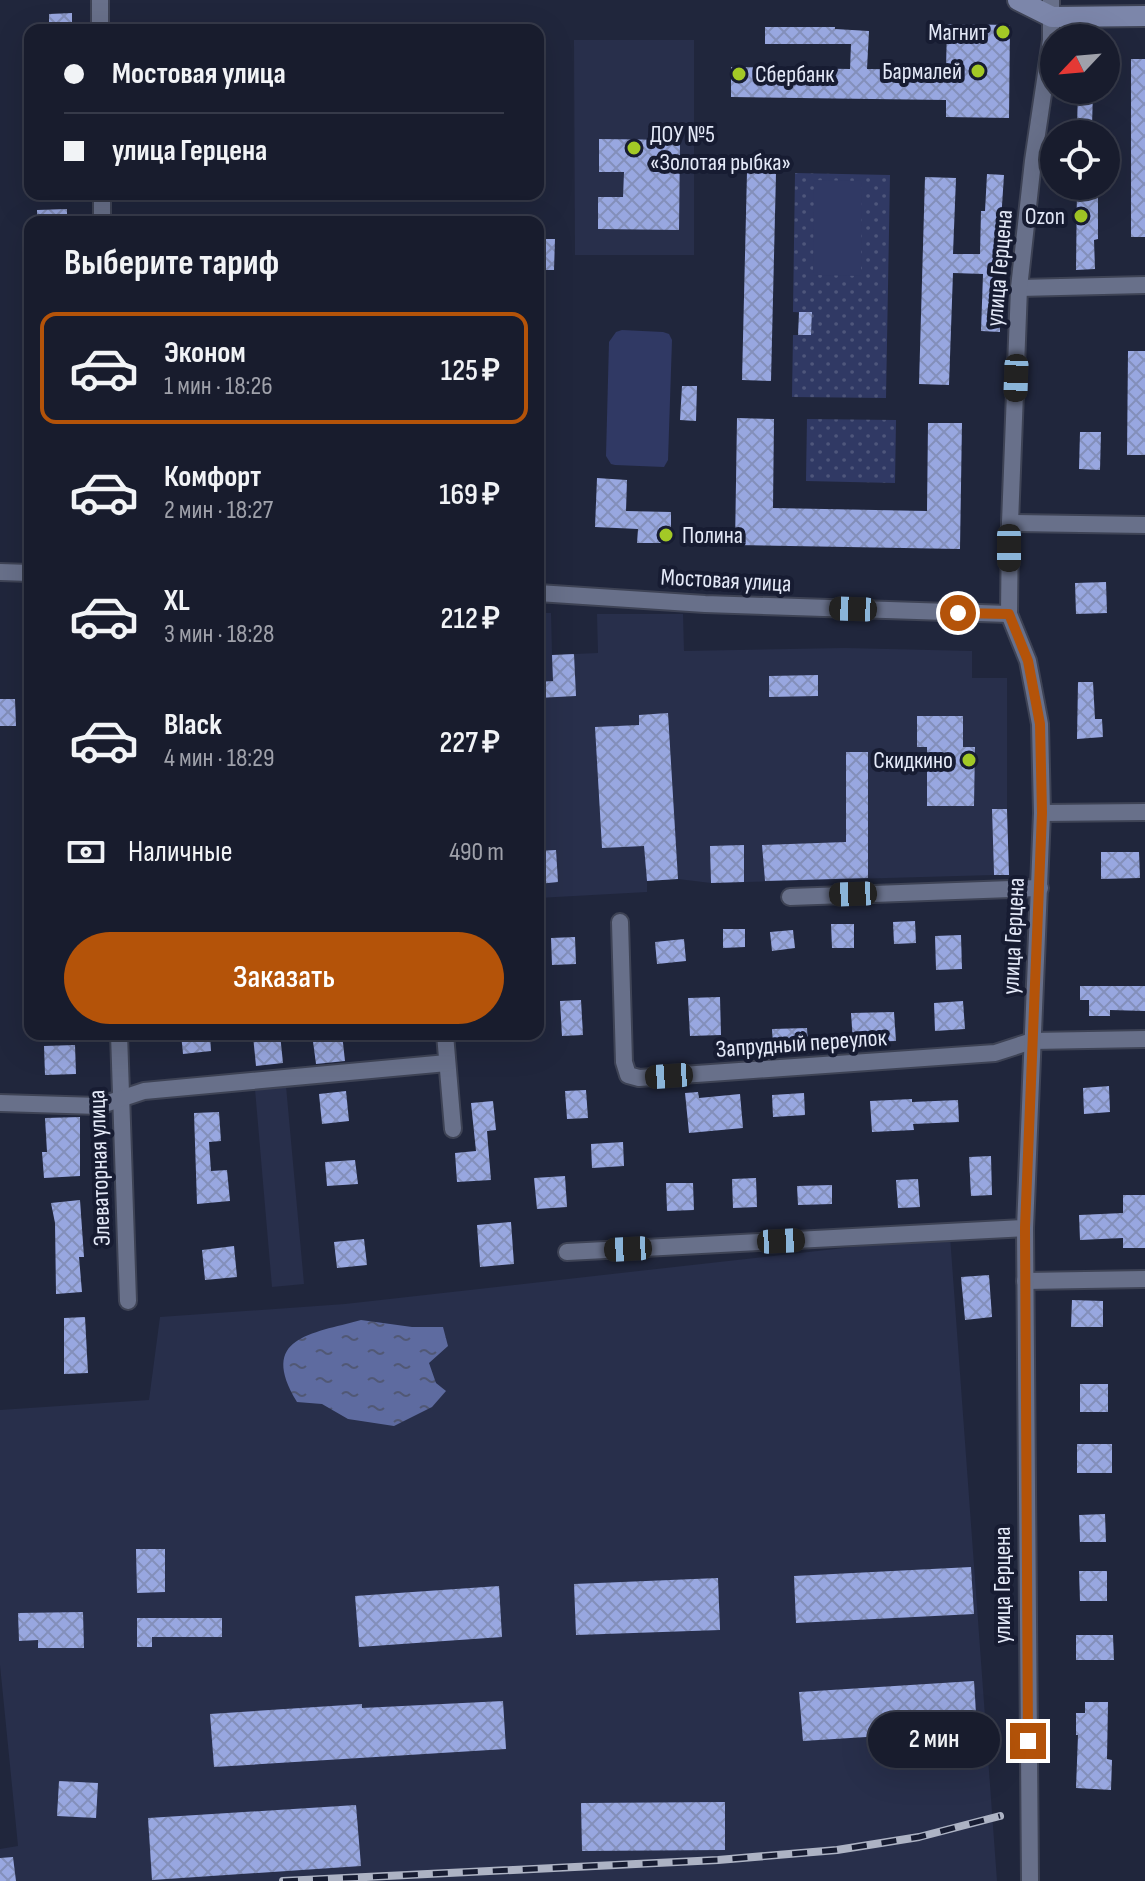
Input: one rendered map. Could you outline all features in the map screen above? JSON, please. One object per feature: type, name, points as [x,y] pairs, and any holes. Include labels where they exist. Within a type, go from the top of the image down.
[{"type":"main road","points":[[1018,0],[1052,8],[1145,16]]},
{"type":"street","points":[[100,0],[100,24]]},
{"type":"street","name":"улица Герцена","points":[[1030,1881],[1025,1228],[1042,813],[1040,724],[1028,661],[1009,614],[1010,523],[1019,288],[1052,8]]},
{"type":"street","points":[[1019,288],[1145,285]]},
{"type":"street","points":[[1010,523],[1145,525]]},
{"type":"street","points":[[0,572],[24,573]]},
{"type":"street","name":"Мостовая улица","points":[[544,593],[705,604],[1009,614]]},
{"type":"street","points":[[1042,813],[1145,812]]},
{"type":"street","points":[[790,897],[1040,888]]},
{"type":"street","name":"Запрудный переулок","points":[[620,922],[624,1062],[628,1075],[639,1078],[995,1053],[1032,1041]]},
{"type":"street","points":[[1032,1041],[1145,1039]]},
{"type":"street","name":"Элеваторная улица","points":[[119,1040],[128,1301]]},
{"type":"street","points":[[445,1040],[453,1129]]},
{"type":"street","points":[[0,1103],[99,1106],[144,1091],[447,1063]]},
{"type":"street","points":[[567,1252],[1025,1228]]},
{"type":"street","points":[[1025,1281],[1145,1279]]},
{"type":"shaded area","name":"ДОУ №5 «Золотая рыбка»","points":[[574,40],[694,40],[694,255],[575,255]]},
{"type":"shaded area","points":[[795,173],[890,175],[886,398],[792,397],[793,335],[811,335],[812,313],[793,312]]},
{"type":"shaded area","points":[[814,180],[862,181],[861,276],[813,275]]},
{"type":"shaded area","points":[[616,332],[663,332],[669,334],[672,340],[668,460],[664,467],[615,465],[606,456],[609,342]]},
{"type":"shaded area","points":[[807,419],[896,420],[895,483],[806,481]]},
{"type":"shaded area","points":[[544,613],[551,613],[552,655],[598,653],[597,614],[683,614],[684,651],[845,648],[972,651],[972,678],[1007,678],[1007,809],[992,810],[994,875],[711,883],[678,879],[647,881],[647,892],[544,898]]},
{"type":"shaded area","points":[[286,1086],[304,1284],[272,1287],[255,1089]]},
{"type":"shaded area","points":[[950,1236],[997,1881],[0,1881],[0,1849],[18,1846],[0,1665],[0,1410],[149,1400],[160,1317],[345,1304]]},
{"type":"water","points":[[361,1320],[412,1327],[443,1327],[448,1346],[429,1363],[436,1383],[446,1391],[432,1407],[394,1426],[348,1419],[322,1404],[297,1402],[287,1380],[284,1364],[287,1351],[308,1335]]},
{"type":"building","points":[[72,13],[72,24],[49,24],[49,14]]},
{"type":"building","points":[[947,24],[1010,25],[1009,118],[946,117],[946,100],[731,97],[731,67],[850,69],[851,44],[765,44],[765,27],[835,27],[869,31],[867,69],[946,70]]},
{"type":"building","points":[[1131,59],[1145,59],[1145,237],[1131,237]]},
{"type":"building","points":[[1078,104],[1093,104],[1092,120],[1077,120]]},
{"type":"building","points":[[599,139],[680,140],[679,230],[598,229],[598,197],[623,197],[624,172],[599,172]]},
{"type":"building","points":[[747,172],[776,173],[771,381],[742,380]]},
{"type":"building","points":[[987,174],[1004,175],[1001,221],[1007,221],[1007,252],[1000,252],[1000,332],[981,331],[983,274],[953,273],[949,385],[919,384],[925,177],[956,178],[953,254],[980,254],[981,211],[985,211]]},
{"type":"building","points":[[1077,200],[1098,200],[1095,269],[1076,270]]},
{"type":"building","points":[[67,209],[67,216],[37,216],[37,210]]},
{"type":"building","points":[[544,239],[555,239],[554,270],[544,270]]},
{"type":"building","points":[[799,312],[812,312],[811,335],[798,335]]},
{"type":"building","points":[[1128,351],[1145,351],[1145,455],[1127,455]]},
{"type":"building","points":[[682,386],[697,386],[696,421],[680,420]]},
{"type":"building","points":[[737,418],[774,419],[773,508],[927,511],[928,423],[962,423],[960,549],[735,545]]},
{"type":"building","points":[[1080,432],[1101,432],[1100,470],[1079,469]]},
{"type":"building","points":[[597,478],[627,480],[626,511],[671,512],[671,543],[637,543],[638,529],[595,527]]},
{"type":"building","points":[[1106,582],[1107,613],[1076,614],[1075,583]]},
{"type":"building","points":[[574,654],[576,696],[544,698],[544,682],[553,681],[552,655]]},
{"type":"building","points":[[818,675],[818,696],[769,697],[769,676]]},
{"type":"building","points":[[1078,682],[1093,682],[1095,719],[1102,719],[1103,737],[1077,739]]},
{"type":"building","points":[[0,699],[15,699],[16,726],[0,726]]},
{"type":"building","points":[[668,713],[678,879],[647,881],[644,846],[602,848],[595,727],[639,725],[639,715]]},
{"type":"building","points":[[917,716],[963,716],[963,747],[975,747],[974,806],[927,806],[927,747],[917,747]]},
{"type":"building","points":[[846,752],[868,752],[868,878],[765,881],[762,845],[846,842]]},
{"type":"building","points":[[992,809],[1007,809],[1009,875],[994,875]]},
{"type":"building","points":[[744,845],[744,882],[711,883],[710,846]]},
{"type":"building","points":[[556,850],[558,882],[544,883],[544,851]]},
{"type":"building","points":[[1101,852],[1139,852],[1140,878],[1101,879]]},
{"type":"building","points":[[915,921],[916,943],[894,944],[893,922]]},
{"type":"building","points":[[831,924],[854,924],[854,948],[832,948]]},
{"type":"building","points":[[723,929],[745,929],[745,947],[723,948]]},
{"type":"building","points":[[793,930],[795,948],[772,951],[770,932]]},
{"type":"building","points":[[961,935],[962,969],[936,970],[935,936]]},
{"type":"building","points":[[575,937],[576,964],[552,965],[551,938]]},
{"type":"building","points":[[684,939],[686,961],[657,964],[655,942]]},
{"type":"building","points":[[1080,986],[1145,986],[1145,1011],[1110,1010],[1110,1016],[1089,1016],[1089,1000],[1080,1000]]},
{"type":"building","points":[[720,997],[721,1035],[690,1036],[688,998]]},
{"type":"building","points":[[581,1000],[583,1035],[562,1036],[560,1001]]},
{"type":"building","points":[[963,1001],[965,1029],[935,1031],[934,1003]]},
{"type":"building","points":[[894,1012],[896,1041],[853,1042],[851,1013]]},
{"type":"building","points":[[807,1028],[808,1045],[773,1046],[772,1029]]},
{"type":"building","points":[[182,1040],[210,1040],[211,1051],[183,1054]]},
{"type":"building","points":[[253,1040],[281,1040],[283,1063],[256,1066]]},
{"type":"building","points":[[313,1040],[343,1040],[345,1061],[316,1064]]},
{"type":"building","points":[[75,1045],[76,1074],[45,1075],[44,1046]]},
{"type":"building","points":[[1109,1086],[1110,1112],[1084,1114],[1083,1088]]},
{"type":"building","points":[[586,1090],[588,1118],[567,1119],[565,1091]]},
{"type":"building","points":[[346,1091],[349,1121],[322,1124],[319,1094]]},
{"type":"building","points":[[698,1092],[699,1098],[740,1094],[743,1128],[689,1133],[685,1093]]},
{"type":"building","points":[[804,1093],[805,1115],[773,1117],[772,1095]]},
{"type":"building","points":[[912,1099],[912,1102],[958,1100],[959,1122],[913,1124],[914,1130],[872,1132],[870,1101]]},
{"type":"building","points":[[493,1101],[496,1130],[487,1131],[491,1180],[457,1182],[455,1153],[476,1151],[471,1103]]},
{"type":"building","points":[[219,1112],[221,1141],[209,1142],[211,1171],[227,1170],[230,1201],[197,1204],[194,1113]]},
{"type":"building","points":[[80,1117],[80,1176],[44,1178],[42,1152],[47,1152],[45,1118]]},
{"type":"building","points":[[623,1142],[624,1166],[592,1168],[591,1144]]},
{"type":"building","points":[[991,1156],[992,1195],[971,1196],[969,1157]]},
{"type":"building","points":[[355,1160],[358,1184],[327,1186],[325,1162]]},
{"type":"building","points":[[565,1176],[567,1207],[537,1209],[534,1178]]},
{"type":"building","points":[[756,1178],[757,1207],[733,1208],[732,1179]]},
{"type":"building","points":[[918,1179],[920,1207],[898,1208],[896,1180]]},
{"type":"building","points":[[666,1183],[693,1183],[694,1210],[667,1211]]},
{"type":"building","points":[[832,1185],[832,1204],[798,1205],[797,1186]]},
{"type":"building","points":[[1123,1195],[1145,1195],[1145,1248],[1123,1248],[1123,1238],[1080,1240],[1079,1215],[1123,1213]]},
{"type":"building","points":[[80,1200],[84,1257],[79,1257],[82,1292],[56,1294],[55,1223],[51,1203]]},
{"type":"building","points":[[511,1222],[514,1264],[480,1267],[477,1225]]},
{"type":"building","points":[[364,1239],[367,1265],[337,1268],[334,1242]]},
{"type":"building","points":[[234,1246],[237,1277],[205,1280],[202,1250]]},
{"type":"building","points":[[989,1275],[992,1317],[965,1320],[961,1277]]},
{"type":"building","points":[[1072,1300],[1103,1301],[1103,1327],[1071,1327]]},
{"type":"building","points":[[85,1317],[88,1373],[64,1374],[64,1318]]},
{"type":"building","points":[[1080,1384],[1108,1384],[1108,1412],[1080,1412]]},
{"type":"building","points":[[1077,1444],[1112,1444],[1112,1473],[1077,1473]]},
{"type":"building","points":[[1105,1514],[1106,1542],[1080,1542],[1079,1515]]},
{"type":"building","points":[[136,1549],[165,1549],[165,1592],[137,1593]]},
{"type":"building","points":[[971,1567],[974,1614],[796,1623],[794,1576]]},
{"type":"building","points":[[1079,1571],[1107,1571],[1107,1601],[1080,1601]]},
{"type":"building","points":[[718,1578],[720,1630],[576,1635],[574,1584]]},
{"type":"building","points":[[499,1586],[502,1637],[359,1647],[355,1596]]},
{"type":"building","points":[[83,1612],[84,1648],[38,1648],[38,1640],[19,1641],[18,1613]]},
{"type":"building","points":[[137,1618],[222,1618],[222,1637],[152,1637],[152,1647],[137,1647]]},
{"type":"building","points":[[1076,1635],[1113,1635],[1114,1660],[1076,1660]]},
{"type":"building","points":[[974,1681],[977,1730],[803,1741],[799,1692]]},
{"type":"building","points":[[503,1701],[506,1749],[214,1767],[210,1714],[362,1704],[362,1708]]},
{"type":"building","points":[[1085,1702],[1108,1702],[1107,1759],[1112,1760],[1111,1790],[1076,1788],[1076,1713],[1085,1713]]},
{"type":"building","points":[[59,1781],[98,1783],[96,1818],[57,1816]]},
{"type":"building","points":[[725,1802],[725,1850],[582,1851],[581,1803]]},
{"type":"building","points":[[356,1805],[361,1866],[152,1880],[148,1818]]},
{"type":"building","points":[[13,1857],[16,1881],[0,1881],[0,1858]]},
{"type":"railway","points":[[283,1881],[718,1860],[837,1850],[919,1837],[1000,1816]]},
{"type":"place","name":"Магнит","points":[[1003,32]]},
{"type":"place","name":"Бармалей","points":[[978,71]]},
{"type":"place","name":"Сбербанк","points":[[739,74]]},
{"type":"place","name":"ДОУ №5 «Золотая рыбка»","points":[[634,148]]},
{"type":"place","name":"Ozon","points":[[1081,216]]},
{"type":"place","name":"Полина","points":[[666,535]]},
{"type":"place","name":"Скидкино","points":[[969,760]]},
{"type":"route","points":[[958,613],[1009,614],[1028,661],[1040,724],[1041,861],[1025,1228],[1028,1741]]}]
